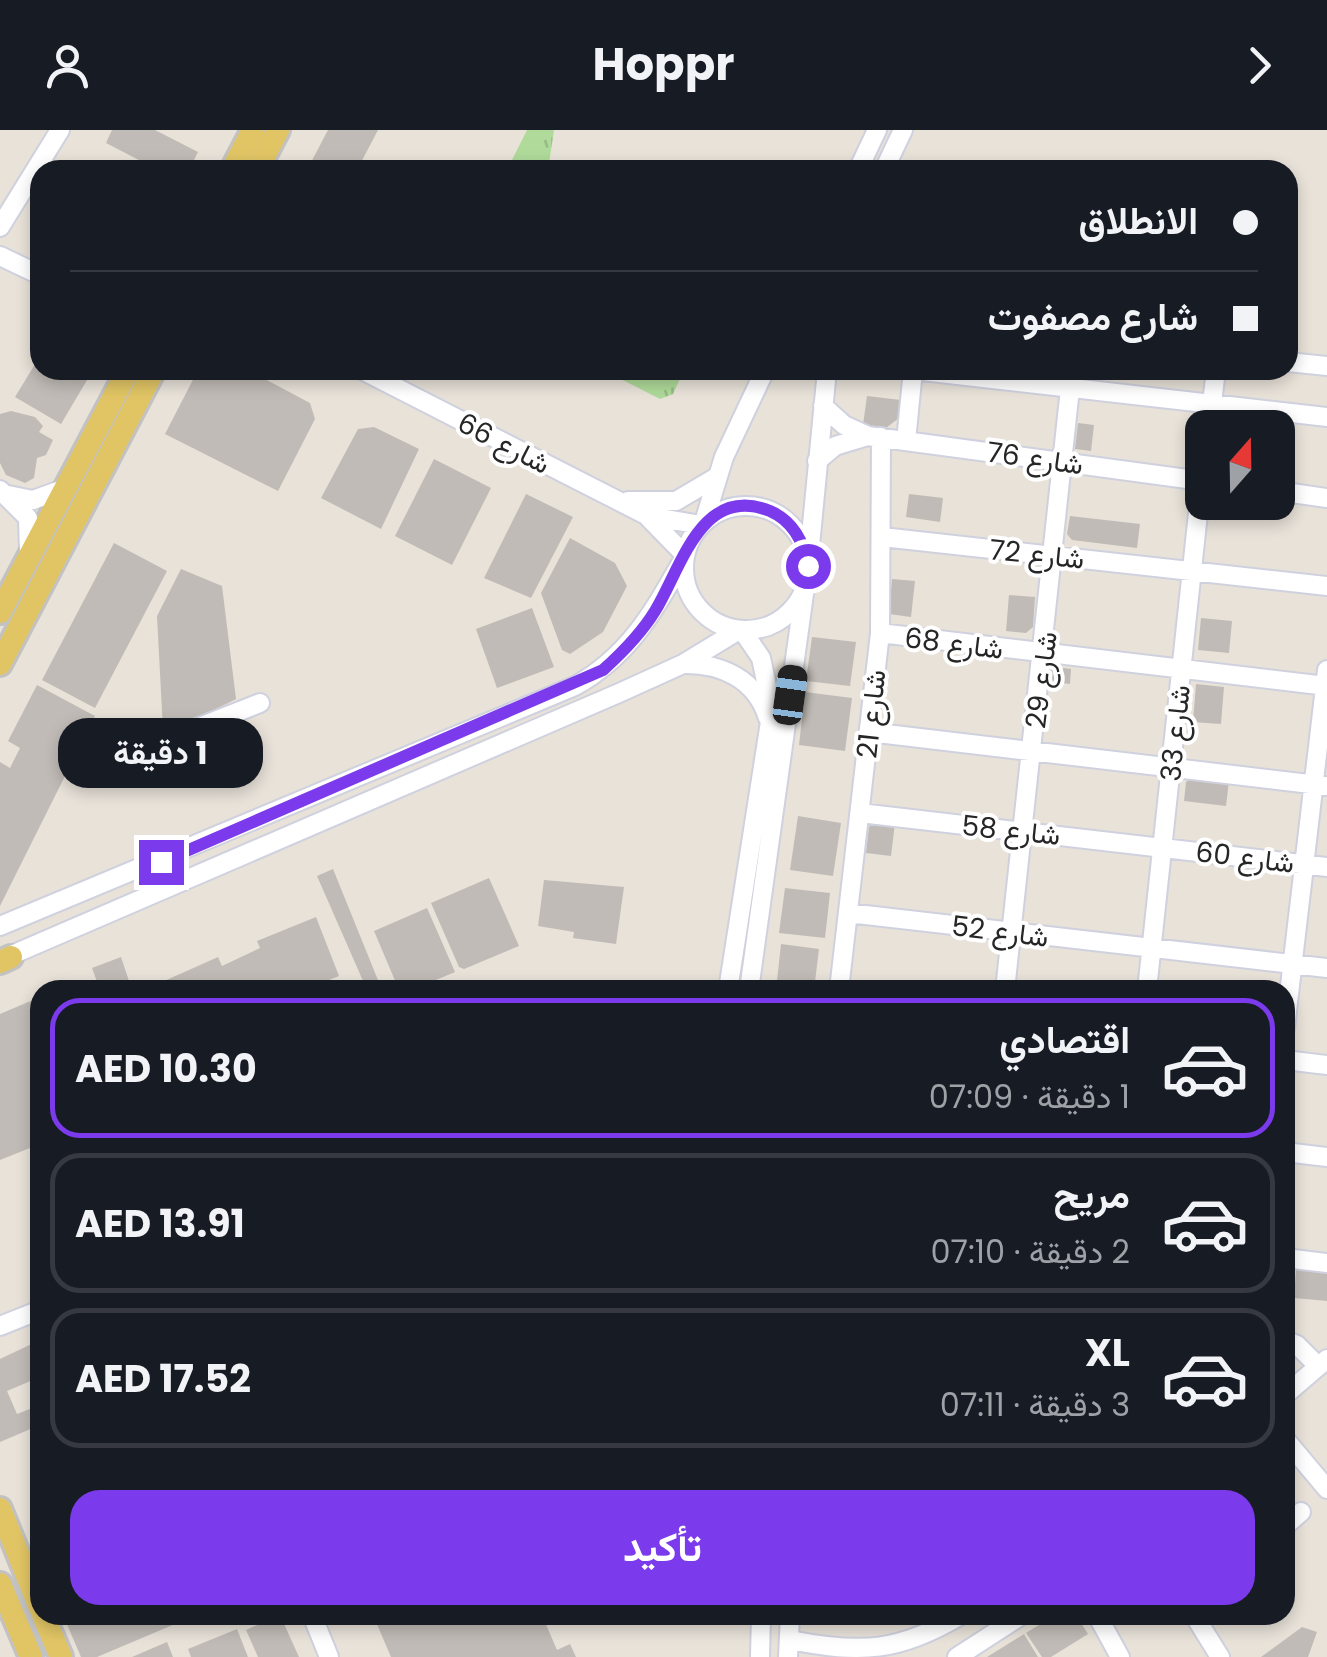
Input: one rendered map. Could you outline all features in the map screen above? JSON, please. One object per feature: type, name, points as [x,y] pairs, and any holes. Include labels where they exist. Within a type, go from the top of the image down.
[{"type":"main road","points":[[237,160],[253,130]]},
{"type":"main road","points":[[262,160],[278,130]]},
{"type":"main road","points":[[3,599],[123,380]]},
{"type":"main road","points":[[0,664],[149,380]]},
{"type":"main road","points":[[0,1509],[30,1584]]},
{"type":"main road","points":[[0,1584],[31,1657]]},
{"type":"main road","points":[[47,1625],[61,1657]]},
{"type":"street","points":[[41,160],[60,130]]},
{"type":"street","points":[[863,160],[877,130]]},
{"type":"street","points":[[889,160],[903,130]]},
{"type":"street","points":[[0,227],[30,178]]},
{"type":"street","points":[[0,256],[30,270]]},
{"type":"street","points":[[1298,363],[1327,366]]},
{"type":"street","name":"شارع 66","points":[[382,380],[646,515],[703,523]]},
{"type":"street","points":[[0,926],[186,851],[603,670],[642,630],[685,557],[703,523],[716,478],[760,380]]},
{"type":"street","points":[[750,980],[808,566],[826,380]]},
{"type":"street","points":[[906,441],[913,380]]},
{"type":"street","name":"شارع 29","points":[[1006,980],[1045,654],[1071,380]]},
{"type":"street","points":[[1077,380],[1212,404],[1327,417]]},
{"type":"street","points":[[1211,410],[1215,380]]},
{"type":"street","name":"شارع 76","points":[[823,406],[844,424],[875,436],[1185,477]]},
{"type":"street","points":[[817,462],[846,441],[875,436]]},
{"type":"street","name":"شارع 21","points":[[840,980],[880,634],[882,537],[875,436]]},
{"type":"street","points":[[615,499],[645,504],[676,501],[716,478]]},
{"type":"street","points":[[4,492],[33,500],[66,488]]},
{"type":"street","points":[[4,492],[28,518],[28,559]]},
{"type":"street","points":[[1295,494],[1327,498]]},
{"type":"street","points":[[703,523],[736,507],[770,511],[797,534],[808,566]]},
{"type":"street","name":"شارع 66","points":[[646,515],[685,557]]},
{"type":"street","name":"شارع 33","points":[[1148,980],[1198,520]]},
{"type":"street","name":"شارع 72","points":[[882,537],[1327,586]]},
{"type":"street","points":[[685,557],[688,591],[696,606],[708,618],[740,630],[767,675],[770,726],[730,980]]},
{"type":"street","points":[[4,960],[683,664],[740,630],[781,620],[796,605],[805,587]]},
{"type":"street","name":"شارع 68","points":[[880,634],[1182,669],[1326,681]]},
{"type":"street","points":[[683,664],[716,666],[746,683],[757,695],[770,726]]},
{"type":"street","points":[[1290,980],[1304,864],[1320,785],[1326,681]]},
{"type":"street","points":[[156,744],[260,702]]},
{"type":"street","points":[[869,732],[1320,785]]},
{"type":"street","name":"شارع 58","points":[[860,813],[1163,846]]},
{"type":"street","name":"شارع 60","points":[[1163,846],[1327,867]]},
{"type":"street","points":[[167,889],[161,886],[161,875],[186,851]]},
{"type":"street","name":"شارع 52","points":[[848,913],[1327,968]]},
{"type":"street","points":[[1295,1061],[1327,1065]]},
{"type":"street","points":[[1295,1153],[1327,1157]]},
{"type":"street","points":[[1295,1259],[1327,1263]]},
{"type":"street","points":[[0,1326],[30,1314]]},
{"type":"street","points":[[1295,1343],[1323,1362],[1295,1386]]},
{"type":"street","points":[[1295,1451],[1327,1489]]},
{"type":"street","points":[[1295,1517],[1301,1512]]},
{"type":"street","points":[[316,1625],[330,1657]]},
{"type":"street","points":[[760,1657],[761,1625]]},
{"type":"street","points":[[789,1648],[890,1647],[922,1638],[944,1625]]},
{"type":"street","points":[[958,1657],[1007,1625]]},
{"type":"street","points":[[1103,1625],[1120,1657]]},
{"type":"street","points":[[1200,1625],[1220,1657]]},
{"type":"green space","points":[[527,130],[554,130],[550,160],[512,160]]},
{"type":"green space","points":[[623,380],[679,380],[673,394],[660,399]]},
{"type":"building","points":[[112,130],[155,130],[198,152],[194,160],[139,160],[106,143]]},
{"type":"building","points":[[328,130],[378,130],[362,160],[312,160]]},
{"type":"building","points":[[30,372],[30,380],[87,380],[61,424],[15,397]]},
{"type":"building","points":[[193,380],[267,380],[310,403],[315,419],[278,491],[165,434]]},
{"type":"building","points":[[867,396],[901,400],[899,418],[886,428],[863,425]]},
{"type":"building","points":[[11,411],[35,417],[43,426],[39,432],[53,440],[46,455],[37,458],[34,478],[25,483],[6,475],[0,463],[0,414]]},
{"type":"building","points":[[1078,423],[1094,425],[1091,451],[1075,449]]},
{"type":"building","points":[[374,427],[419,449],[381,529],[321,498],[358,429]]},
{"type":"building","points":[[434,459],[491,488],[452,565],[395,536]]},
{"type":"building","points":[[526,494],[573,517],[531,598],[484,578]]},
{"type":"building","points":[[909,494],[943,498],[940,522],[906,517]]},
{"type":"building","points":[[1070,516],[1140,524],[1137,548],[1072,540],[1067,534]]},
{"type":"building","points":[[570,538],[615,563],[627,586],[603,632],[570,654],[562,650],[541,593]]},
{"type":"building","points":[[114,543],[167,571],[95,708],[42,680]]},
{"type":"building","points":[[181,569],[222,586],[236,699],[176,729],[163,730],[157,616]]},
{"type":"building","points":[[892,579],[915,581],[911,617],[889,614]]},
{"type":"building","points":[[1009,595],[1035,597],[1033,627],[1026,633],[1006,631]]},
{"type":"building","points":[[532,608],[554,667],[497,688],[476,629]]},
{"type":"building","points":[[1201,618],[1232,621],[1229,653],[1198,650]]},
{"type":"building","points":[[812,637],[856,642],[850,686],[806,681]]},
{"type":"building","points":[[1048,666],[1071,669],[1070,684],[1046,681]]},
{"type":"building","points":[[1196,684],[1224,687],[1221,724],[1193,722]]},
{"type":"building","points":[[37,685],[95,716],[0,906],[0,762],[10,768],[20,748],[8,741]]},
{"type":"building","points":[[805,692],[852,698],[845,751],[799,745]]},
{"type":"building","points":[[1192,777],[1229,781],[1226,806],[1184,801],[1186,782]]},
{"type":"building","points":[[798,816],[841,823],[833,876],[790,870]]},
{"type":"building","points":[[876,821],[895,823],[891,856],[866,853],[869,827]]},
{"type":"building","points":[[333,869],[378,980],[363,980],[317,876]]},
{"type":"building","points":[[489,878],[519,946],[464,969],[459,967],[431,903]]},
{"type":"building","points":[[544,880],[624,887],[616,944],[573,938],[574,932],[538,926]]},
{"type":"building","points":[[785,888],[830,893],[825,938],[779,933]]},
{"type":"building","points":[[427,908],[455,972],[436,980],[395,980],[374,931]]},
{"type":"building","points":[[316,917],[339,976],[329,980],[166,980],[218,957],[222,966],[260,948],[257,941]]},
{"type":"building","points":[[781,944],[819,949],[815,980],[777,980]]},
{"type":"building","points":[[121,957],[129,980],[96,980],[92,968]]},
{"type":"building","points":[[30,1001],[30,1148],[0,1160],[0,1014]]},
{"type":"building","points":[[1296,1270],[1327,1273],[1327,1301],[1295,1298]]},
{"type":"building","points":[[30,1345],[30,1381],[7,1391],[17,1414],[30,1409],[30,1429],[0,1442],[0,1359]]},
{"type":"building","points":[[67,1625],[173,1625],[97,1657],[81,1657]]},
{"type":"building","points":[[257,1625],[285,1625],[299,1657],[258,1657],[246,1630]]},
{"type":"building","points":[[377,1625],[546,1625],[557,1650],[570,1644],[576,1657],[391,1657]]},
{"type":"building","points":[[1039,1625],[1082,1625],[1088,1634],[1051,1657],[1042,1657],[1026,1633]]},
{"type":"building","points":[[1302,1627],[1317,1632],[1308,1657],[1261,1657]]},
{"type":"building","points":[[237,1629],[248,1657],[191,1657],[188,1649]]},
{"type":"building","points":[[1024,1634],[1038,1657],[987,1657]]},
{"type":"building","points":[[167,1642],[173,1657],[132,1657]]},
{"type":"route","points":[[161,862],[574,686],[603,670],[642,630],[694,534],[719,512],[753,507],[785,520],[805,549],[808,566]]}]
